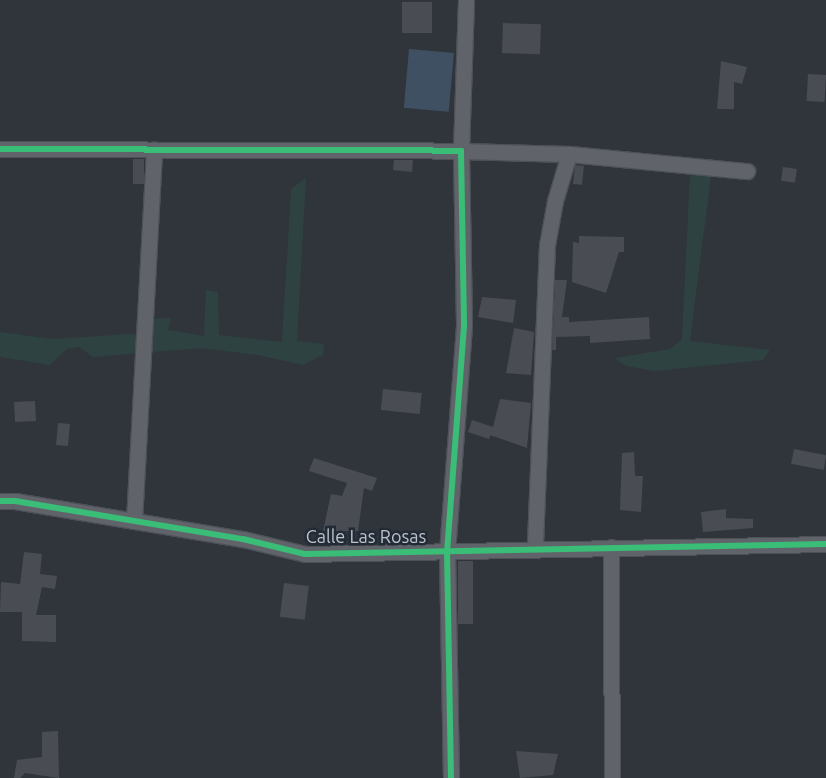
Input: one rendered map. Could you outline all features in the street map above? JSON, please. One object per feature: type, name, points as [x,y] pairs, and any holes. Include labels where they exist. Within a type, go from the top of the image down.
[{"type":"street","points":[[451,778],[447,550],[464,326],[461,151],[466,0]]},
{"type":"street","points":[[0,149],[461,151],[569,154],[747,171]]},
{"type":"street","points":[[134,521],[154,150]]},
{"type":"street","points":[[534,548],[547,245],[555,201],[569,154]]},
{"type":"street","name":"Calle Las Rosas","points":[[0,501],[15,501],[243,539],[305,554],[534,548],[826,544]]},
{"type":"street","points":[[611,547],[612,778]]},
{"type":"shaded area","points":[[690,172],[711,176],[690,341],[770,350],[763,360],[655,371],[627,366],[614,358],[670,349],[682,339]]},
{"type":"shaded area","points":[[306,178],[297,341],[324,344],[323,355],[303,365],[258,355],[201,348],[93,357],[79,347],[67,349],[50,365],[0,357],[0,332],[52,339],[146,333],[150,319],[171,318],[168,330],[204,336],[206,290],[218,292],[219,335],[282,342],[291,189]]},
{"type":"water","points":[[409,49],[454,53],[449,112],[404,108]]},
{"type":"building","points":[[402,2],[432,2],[432,33],[402,33]]},
{"type":"building","points":[[503,23],[541,24],[540,54],[502,53]]},
{"type":"building","points":[[721,61],[747,67],[742,84],[734,82],[734,109],[717,109]]},
{"type":"building","points":[[808,74],[826,75],[825,102],[807,101]]},
{"type":"building","points":[[133,159],[144,159],[144,184],[133,184]]},
{"type":"building","points":[[394,160],[413,160],[412,172],[393,170]]},
{"type":"building","points":[[575,165],[584,166],[582,185],[573,184]]},
{"type":"building","points":[[783,167],[797,169],[795,183],[781,181]]},
{"type":"building","points":[[579,236],[624,237],[624,252],[619,252],[606,293],[572,282],[573,242],[579,243]]},
{"type":"building","points":[[555,280],[567,280],[562,317],[569,317],[569,322],[649,317],[650,339],[590,343],[590,336],[556,337],[556,350],[552,350]]},
{"type":"building","points":[[482,297],[516,300],[513,323],[478,317]]},
{"type":"building","points":[[514,328],[534,332],[531,375],[506,373]]},
{"type":"building","points":[[383,389],[422,393],[420,414],[381,410]]},
{"type":"building","points":[[500,399],[531,403],[527,448],[490,435],[489,439],[468,432],[472,420],[493,427]]},
{"type":"building","points":[[35,401],[36,421],[15,422],[14,402]]},
{"type":"building","points":[[58,423],[70,424],[68,446],[56,445]]},
{"type":"building","points":[[794,449],[826,455],[824,470],[791,464]]},
{"type":"building","points":[[634,452],[635,476],[643,476],[641,512],[620,510],[622,453]]},
{"type":"building","points":[[314,458],[377,478],[372,491],[364,488],[358,531],[323,531],[331,494],[342,496],[347,483],[309,471]]},
{"type":"building","points":[[726,509],[726,518],[753,519],[753,528],[703,532],[701,512]]},
{"type":"building","points":[[24,552],[42,554],[40,574],[57,576],[55,589],[42,587],[36,615],[56,615],[56,642],[22,641],[22,612],[0,612],[1,582],[20,584]]},
{"type":"building","points":[[458,561],[473,561],[473,624],[458,624]]},
{"type":"building","points":[[284,583],[309,586],[305,620],[280,617]]},
{"type":"building","points":[[58,731],[59,778],[25,773],[20,778],[14,778],[17,760],[42,757],[42,732]]},
{"type":"building","points":[[516,751],[558,754],[553,775],[520,778]]},
{"type":"cycle path","points":[[0,149],[461,151],[464,326],[447,550],[451,778]]},
{"type":"cycle path","points":[[0,501],[15,501],[243,539],[305,554],[826,544]]}]
